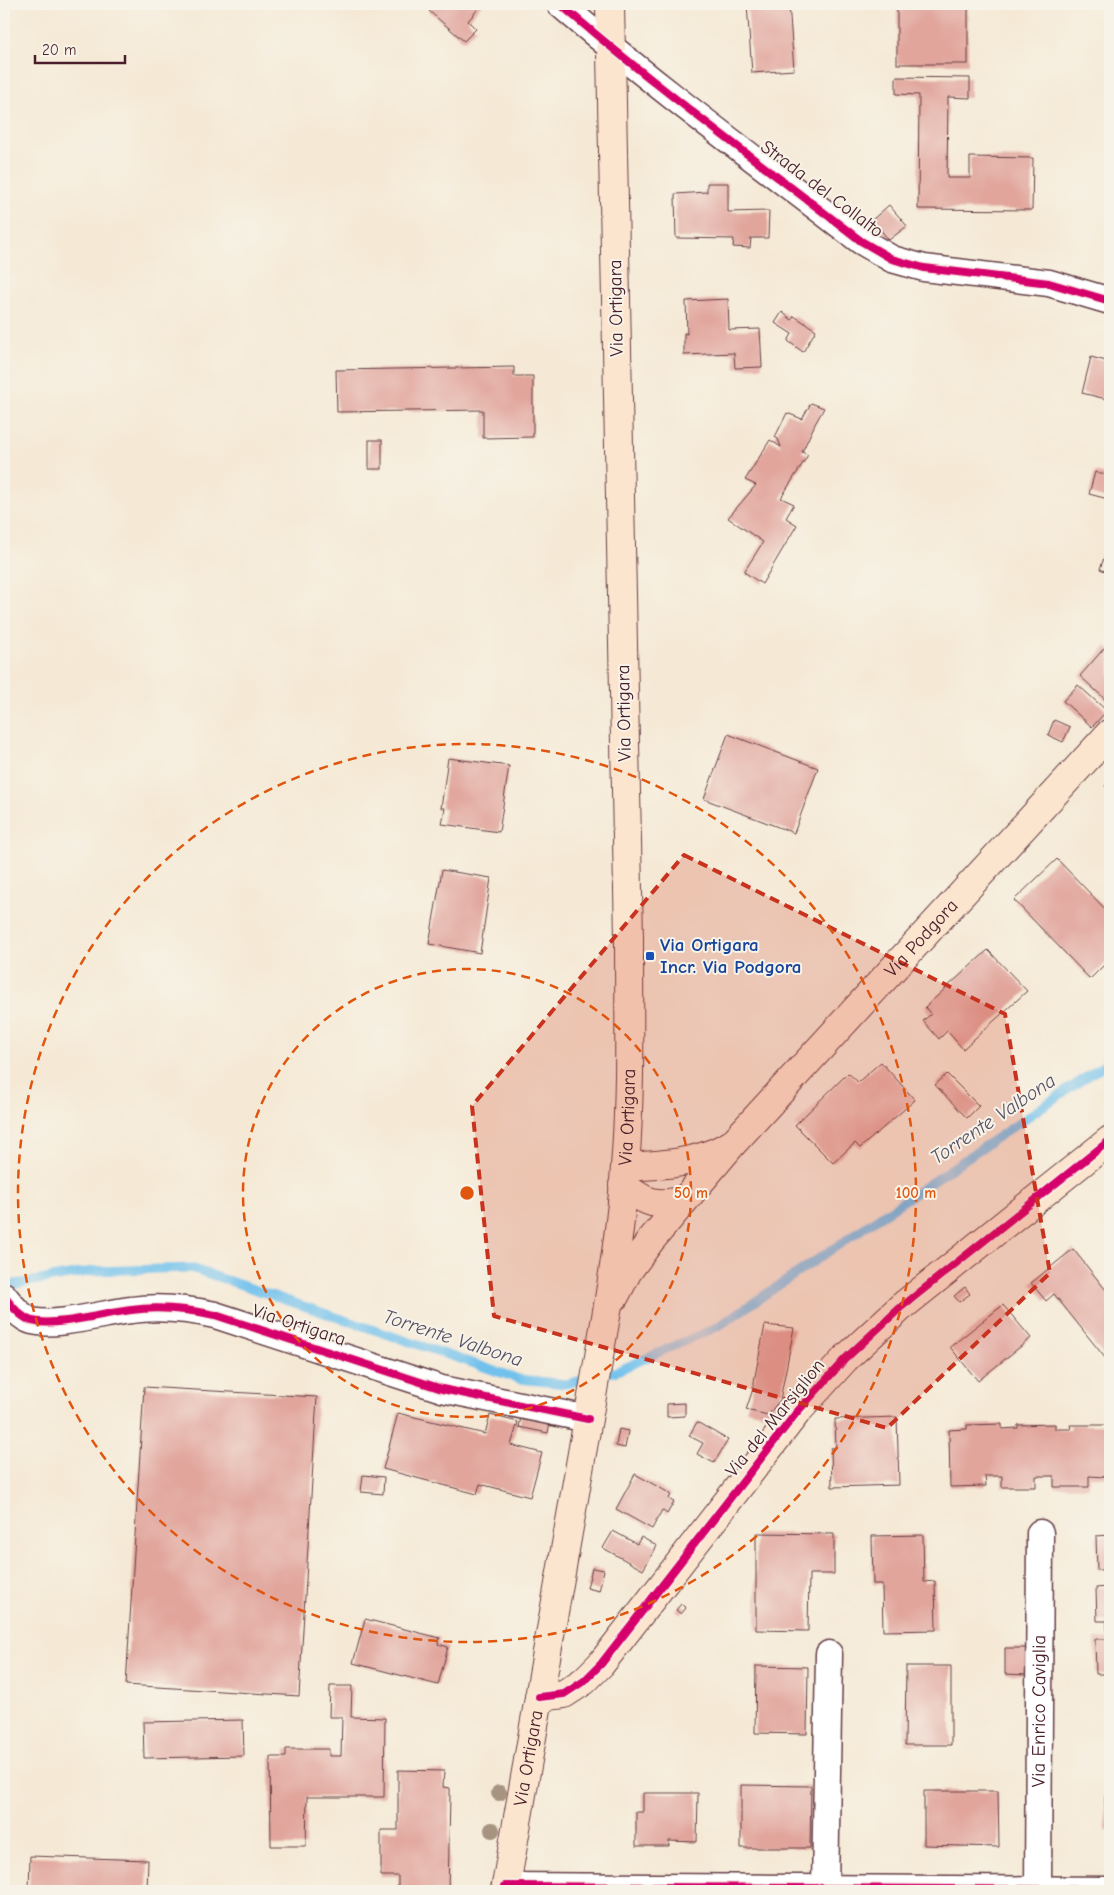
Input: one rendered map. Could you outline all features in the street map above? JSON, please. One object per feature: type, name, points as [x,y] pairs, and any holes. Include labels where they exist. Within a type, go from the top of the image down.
[{"type":"main road","name":"Via Ortigara","points":[[505,1889],[607,1311],[618,1242],[624,1176],[630,1063],[629,939],[610,4]]},
{"type":"main road","name":"Via Podgora","points":[[607,1311],[628,1272],[733,1143],[1110,733]]},
{"type":"main road","name":"Via del Marsiglion","points":[[539,1697],[564,1694],[584,1682],[601,1664],[797,1412],[845,1359],[900,1308],[1110,1140]]},
{"type":"main road","name":"Via Podgora","points":[[624,1176],[708,1156],[733,1143]]},
{"type":"main road","points":[[624,1176],[638,1197],[650,1202],[672,1204],[685,1200]]},
{"type":"street","name":"Strada del Collalto","points":[[560,4],[611,47],[861,242],[892,259],[924,268],[1048,283],[1110,301]]},
{"type":"street","name":"Via Ortigara","points":[[6,1299],[20,1314],[31,1320],[44,1322],[71,1320],[132,1310],[164,1308],[189,1310],[215,1315],[442,1389],[590,1409]]},
{"type":"street","name":"Via Enrico Caviglia","points":[[1038,1890],[1040,1533]]},
{"type":"street","points":[[825,1889],[829,1654]]},
{"type":"street","points":[[505,1889],[1110,1890]]},
{"type":"highlighted area","points":[[684,855],[1005,1014],[1050,1273],[887,1428],[494,1316],[472,1106]]},
{"type":"building","points":[[435,4],[482,4],[468,21],[476,29],[464,41],[429,11]]},
{"type":"building","points":[[747,4],[789,4],[794,70],[752,73]]},
{"type":"building","points":[[897,4],[968,4],[968,64],[897,64]]},
{"type":"building","points":[[896,77],[970,78],[970,98],[948,97],[947,178],[970,178],[970,157],[1033,158],[1032,210],[918,209],[919,95],[896,94]]},
{"type":"building","points":[[707,183],[728,183],[728,212],[769,211],[768,238],[751,238],[750,248],[733,247],[734,239],[676,238],[675,194],[707,192]]},
{"type":"building","points":[[889,205],[907,226],[889,240],[872,220]]},
{"type":"building","points":[[728,299],[729,330],[760,329],[762,367],[735,368],[734,353],[684,355],[684,333],[687,334],[686,301]]},
{"type":"building","points":[[782,312],[792,320],[794,316],[816,330],[803,352],[788,341],[792,334],[775,323]]},
{"type":"building","points":[[1091,357],[1110,362],[1110,400],[1082,393]]},
{"type":"building","points":[[514,367],[514,376],[533,376],[533,437],[483,438],[483,410],[337,412],[336,370]]},
{"type":"building","points":[[811,403],[824,408],[802,452],[808,455],[781,498],[794,504],[786,518],[797,525],[762,584],[744,572],[763,542],[728,518],[756,485],[745,480],[770,440],[781,447],[778,439],[775,437],[787,413],[802,419]]},
{"type":"building","points":[[369,440],[382,440],[382,469],[369,469]]},
{"type":"building","points":[[1110,440],[1110,452],[1106,450]]},
{"type":"building","points":[[1095,472],[1110,476],[1108,499],[1089,494]]},
{"type":"building","points":[[1110,541],[1110,573],[1100,569]]},
{"type":"building","points":[[1106,646],[1110,650],[1110,697],[1107,701],[1080,676]]},
{"type":"building","points":[[1078,685],[1107,711],[1092,727],[1063,701]]},
{"type":"building","points":[[1054,720],[1070,727],[1063,742],[1048,735]]},
{"type":"building","points":[[728,734],[818,768],[794,833],[704,799]]},
{"type":"building","points":[[448,758],[509,766],[499,832],[442,824],[445,808],[441,808]]},
{"type":"building","points":[[1110,780],[1110,791],[1105,786]]},
{"type":"building","points":[[1057,859],[1110,914],[1110,959],[1090,979],[1014,900]]},
{"type":"building","points":[[442,870],[491,878],[480,953],[429,944]]},
{"type":"building","points":[[988,950],[1027,991],[963,1049],[947,1031],[939,1039],[923,1021],[931,1014],[925,1007]]},
{"type":"building","points":[[881,1062],[915,1100],[860,1148],[855,1143],[833,1163],[795,1125],[848,1073],[858,1082]]},
{"type":"building","points":[[947,1074],[979,1106],[967,1118],[935,1085]]},
{"type":"building","points":[[1073,1249],[1110,1295],[1110,1364],[1054,1294],[1046,1301],[1031,1283]]},
{"type":"building","points":[[965,1287],[970,1294],[959,1302],[954,1296]]},
{"type":"building","points":[[1003,1305],[1031,1338],[978,1381],[950,1347]]},
{"type":"building","points":[[765,1325],[794,1328],[780,1400],[768,1415],[746,1410],[752,1392]]},
{"type":"building","points":[[1110,1365],[1110,1381],[1103,1371]]},
{"type":"building","points":[[144,1387],[317,1397],[299,1696],[126,1685]]},
{"type":"building","points":[[685,1403],[685,1416],[667,1417],[667,1404]]},
{"type":"building","points":[[398,1413],[485,1434],[490,1415],[518,1422],[511,1445],[542,1453],[530,1497],[480,1484],[477,1494],[383,1469]]},
{"type":"building","points":[[521,1417],[550,1422],[548,1433],[519,1427]]},
{"type":"building","points":[[897,1417],[899,1485],[832,1487],[831,1448],[836,1448],[835,1419]]},
{"type":"building","points":[[697,1422],[728,1440],[714,1463],[697,1454],[703,1443],[689,1436]]},
{"type":"building","points":[[1002,1424],[1002,1429],[1018,1428],[1018,1425],[1055,1424],[1055,1429],[1071,1429],[1070,1425],[1106,1425],[1106,1428],[1110,1428],[1110,1470],[1106,1470],[1106,1477],[1089,1476],[1089,1487],[1054,1487],[1054,1476],[1036,1476],[1036,1487],[1002,1487],[1002,1476],[985,1476],[986,1486],[950,1487],[949,1430],[967,1429],[967,1425]]},
{"type":"building","points":[[619,1429],[628,1431],[625,1448],[616,1446]]},
{"type":"building","points":[[635,1474],[671,1494],[669,1499],[674,1502],[667,1514],[662,1510],[652,1529],[616,1509]]},
{"type":"building","points":[[363,1475],[384,1477],[383,1494],[361,1492]]},
{"type":"building","points":[[613,1531],[637,1544],[641,1537],[657,1546],[643,1570],[603,1548]]},
{"type":"building","points":[[756,1533],[834,1534],[834,1574],[809,1574],[808,1631],[756,1630]]},
{"type":"building","points":[[923,1535],[924,1582],[935,1581],[936,1630],[883,1631],[882,1584],[873,1584],[872,1536]]},
{"type":"building","points":[[1110,1535],[1110,1724],[1107,1724],[1106,1674],[1096,1674],[1095,1639],[1107,1639],[1107,1621],[1097,1621],[1096,1588],[1107,1587],[1107,1570],[1097,1570],[1096,1536]]},
{"type":"building","points":[[592,1568],[604,1570],[599,1591],[587,1588]]},
{"type":"building","points":[[681,1604],[686,1608],[681,1614],[676,1610]]},
{"type":"building","points":[[365,1619],[440,1638],[438,1644],[448,1647],[438,1685],[353,1663]]},
{"type":"building","points":[[1005,1648],[1028,1648],[1028,1675],[1005,1674]]},
{"type":"building","points":[[756,1666],[808,1667],[807,1734],[755,1733]]},
{"type":"building","points":[[906,1666],[951,1666],[951,1745],[905,1745]]},
{"type":"building","points":[[330,1686],[352,1686],[351,1717],[385,1718],[384,1797],[307,1797],[306,1846],[271,1846],[270,1757],[286,1757],[286,1749],[329,1749],[329,1756],[341,1756],[342,1717],[329,1717]]},
{"type":"building","points":[[243,1720],[244,1756],[144,1758],[143,1722]]},
{"type":"building","points":[[1106,1743],[1110,1743],[1110,1778],[1107,1778]]},
{"type":"building","points":[[398,1770],[444,1771],[443,1787],[450,1788],[448,1891],[398,1891],[398,1876],[381,1876],[381,1830],[398,1830]]},
{"type":"building","points":[[741,1785],[811,1786],[810,1848],[741,1848]]},
{"type":"building","points":[[924,1791],[998,1791],[999,1847],[924,1845]]},
{"type":"building","points":[[643,1793],[698,1793],[697,1842],[669,1841],[669,1846],[636,1846],[636,1812],[643,1812]]},
{"type":"building","points":[[1105,1795],[1110,1795],[1110,1831],[1106,1831]]},
{"type":"building","points":[[30,1856],[148,1860],[147,1891],[29,1891]]},
{"type":"waterway","name":"Torrente Valbona","points":[[4,1286],[93,1271],[191,1268],[519,1379],[566,1384],[617,1371],[719,1326],[1110,1061]]},
{"type":"cycle path","points":[[560,4],[709,125],[861,241],[892,259],[924,268],[1049,283],[1110,301]]},
{"type":"cycle path","points":[[539,1697],[564,1694],[584,1681],[601,1664],[797,1412],[845,1359],[900,1308],[1110,1140]]},
{"type":"cycle path","points":[[4,1296],[24,1317],[32,1321],[42,1322],[67,1321],[152,1308],[184,1310],[215,1315],[442,1389],[588,1419]]},
{"type":"cycle path","points":[[505,1886],[1110,1890]]},
{"type":"place","name":"Via Ortigara Incr. Via Podgora","points":[[650,956]]}]
